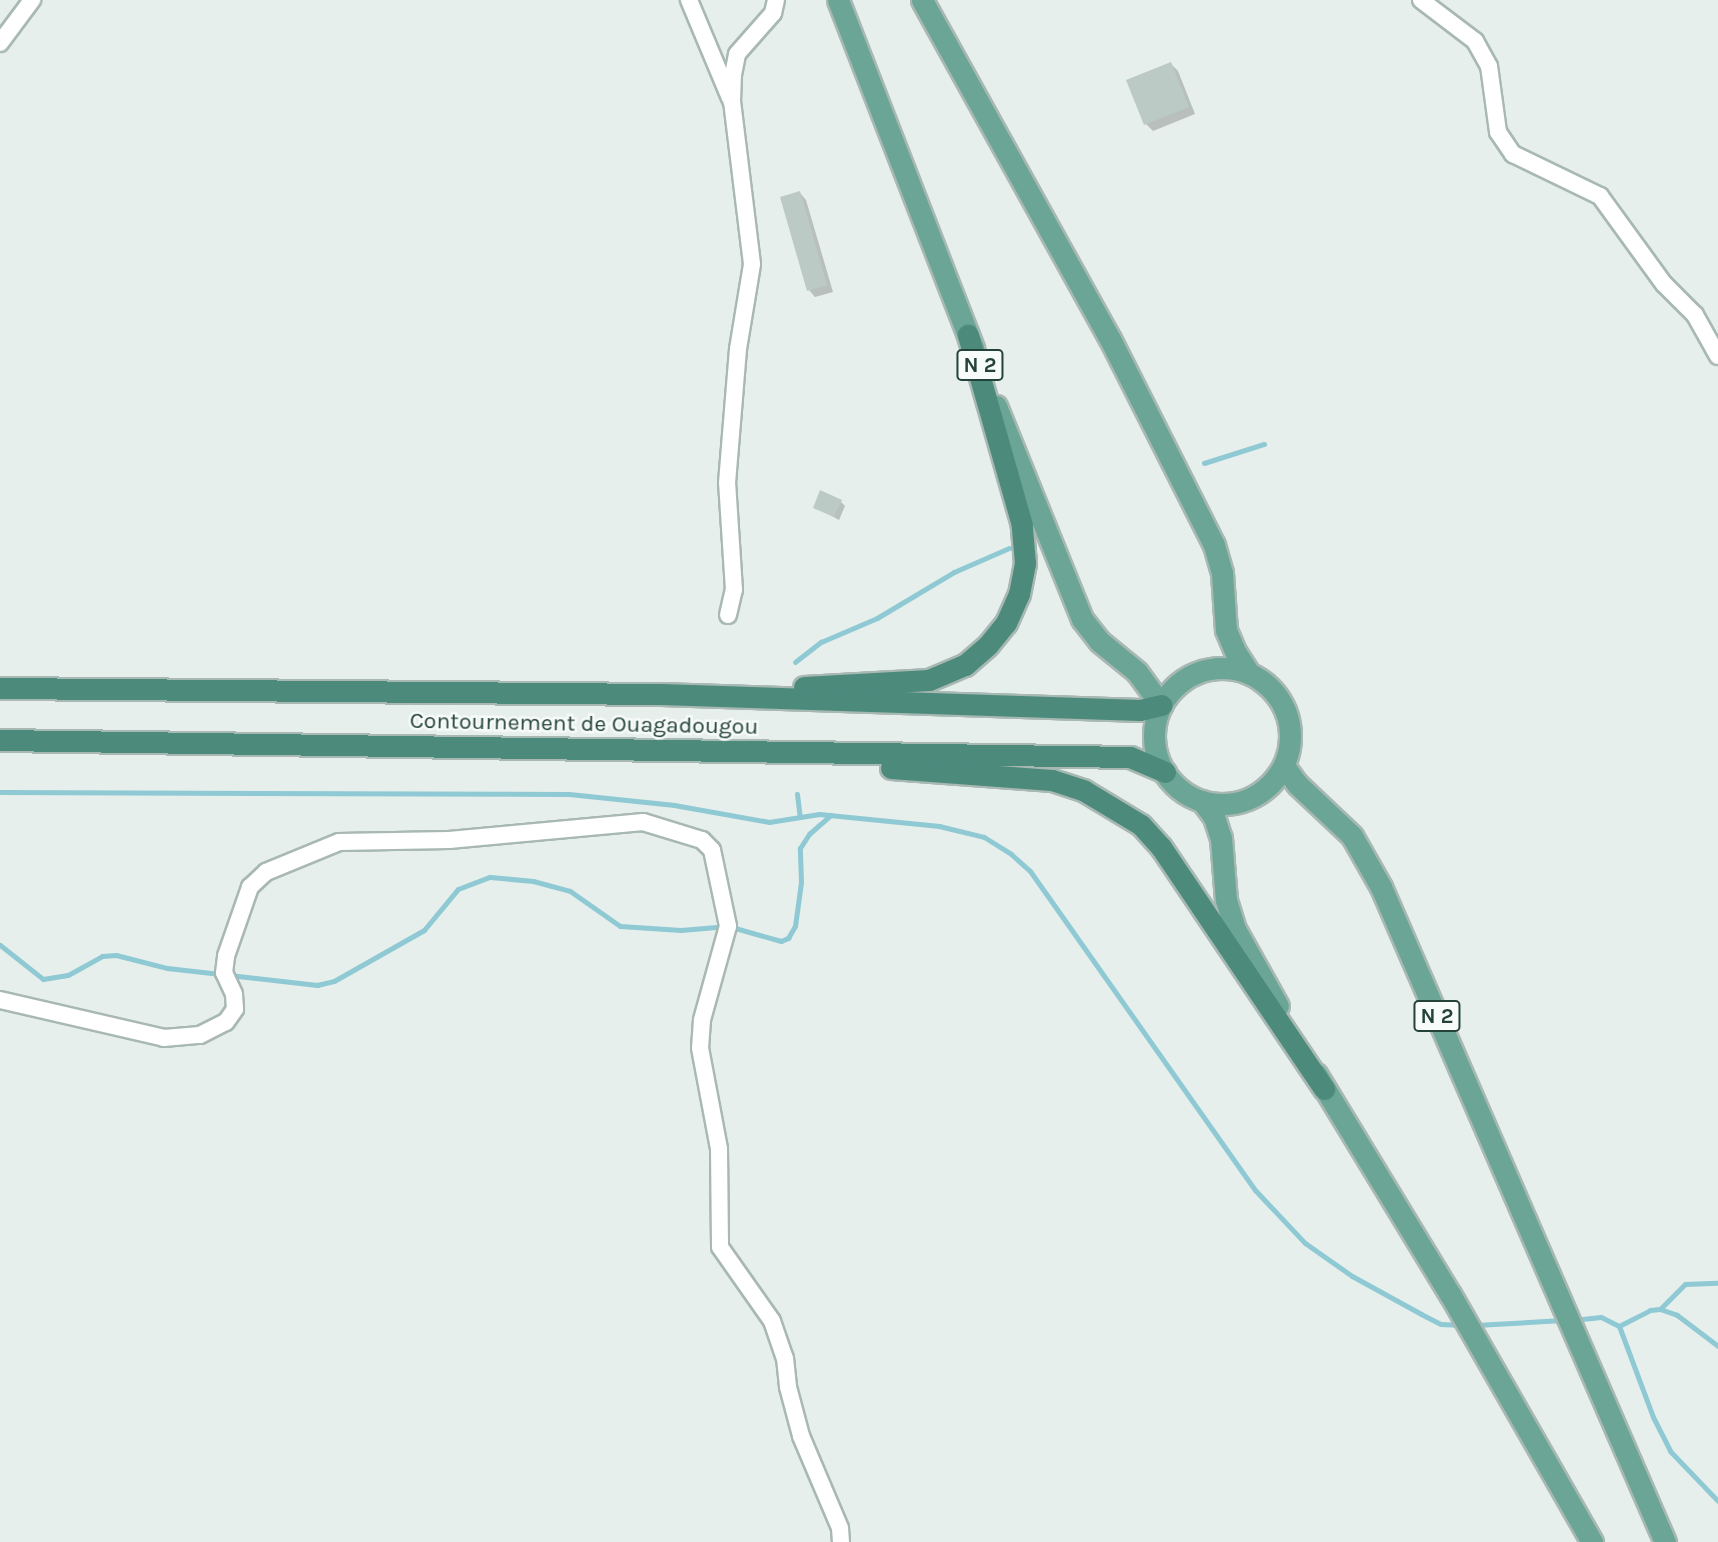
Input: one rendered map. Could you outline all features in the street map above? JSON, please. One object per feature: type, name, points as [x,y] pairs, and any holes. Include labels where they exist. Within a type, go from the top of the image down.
[{"type":"highway","points":[[661,694],[929,680],[965,665],[988,645],[1006,623],[1020,593],[1025,563],[1022,525],[968,335]]},
{"type":"highway","points":[[0,688],[661,694],[1140,710],[1161,705]]},
{"type":"highway","name":"Contournement de Ouagadougou","points":[[0,740],[1130,757],[1165,772]]},
{"type":"highway","points":[[659,752],[1015,776],[1052,780],[1083,790],[1140,825],[1161,847],[1324,1089]]},
{"type":"main road","name":"N 2","points":[[838,0],[1082,619],[1099,641],[1136,672],[1161,705]]},
{"type":"main road","points":[[922,0],[1110,339],[1214,545],[1223,573],[1226,630],[1236,653],[1250,673],[1269,686],[1283,703],[1290,724],[1290,746],[1284,766]]},
{"type":"main road","name":"Contournement de Ouagadougou","points":[[1250,673],[1226,667],[1203,670],[1182,680],[1161,705],[1156,718],[1153,742],[1165,772],[1174,784],[1202,801],[1234,804],[1254,797],[1272,784],[1284,766]]},
{"type":"main road","name":"N 2","points":[[1284,766],[1297,783],[1352,836],[1367,858],[1665,1542]]},
{"type":"main road","points":[[1202,801],[1214,817],[1221,838],[1226,900],[1235,929],[1324,1089],[1450,1294],[1592,1542]]},
{"type":"street","points":[[0,43],[33,0]]},
{"type":"street","points":[[689,0],[732,102]]},
{"type":"street","points":[[728,615],[734,590],[727,483],[738,349],[752,264],[732,102],[737,54],[773,13],[776,0]]},
{"type":"street","points":[[1421,0],[1475,41],[1489,66],[1497,132],[1513,154],[1600,195],[1664,284],[1695,315],[1718,356]]},
{"type":"street","points":[[0,1000],[164,1038],[200,1035],[226,1022],[235,1009],[234,994],[224,973],[226,956],[250,887],[266,872],[340,842],[449,840],[643,822],[702,840],[712,849],[729,926],[702,1020],[700,1048],[719,1149],[720,1247],[772,1321],[785,1358],[788,1387],[801,1436],[840,1528],[841,1542]]},
{"type":"building","points":[[1171,62],[1189,107],[1144,125],[1126,80]]},
{"type":"building","points":[[800,191],[827,285],[807,291],[780,197]]},
{"type":"building","points":[[820,490],[842,500],[834,517],[813,508]]},
{"type":"waterway","points":[[1204,463],[1264,444]]},
{"type":"waterway","points":[[795,662],[821,642],[877,618],[954,572],[1009,548]]},
{"type":"waterway","points":[[0,792],[569,794],[674,805],[769,822],[819,814],[939,826],[984,837],[1011,854],[1030,871],[1255,1190],[1305,1243],[1352,1276],[1421,1314],[1441,1324],[1462,1325]]},
{"type":"waterway","points":[[797,794],[800,817]]},
{"type":"waterway","points":[[0,945],[43,979],[68,975],[102,956],[116,955],[167,968],[317,985],[334,981],[424,930],[458,889],[490,877],[533,881],[570,891],[620,926],[681,930],[728,926],[781,941],[788,938],[795,926],[801,882],[800,848],[809,834],[831,815]]},
{"type":"waterway","points":[[1660,1309],[1685,1284],[1718,1283]]},
{"type":"waterway","points":[[1619,1326],[1650,1310],[1660,1309],[1677,1315],[1718,1346]]},
{"type":"waterway","points":[[1573,1320],[1601,1317],[1619,1326],[1653,1417],[1670,1451],[1718,1501]]},
{"type":"waterway","points":[[1476,1325],[1563,1320]]}]
